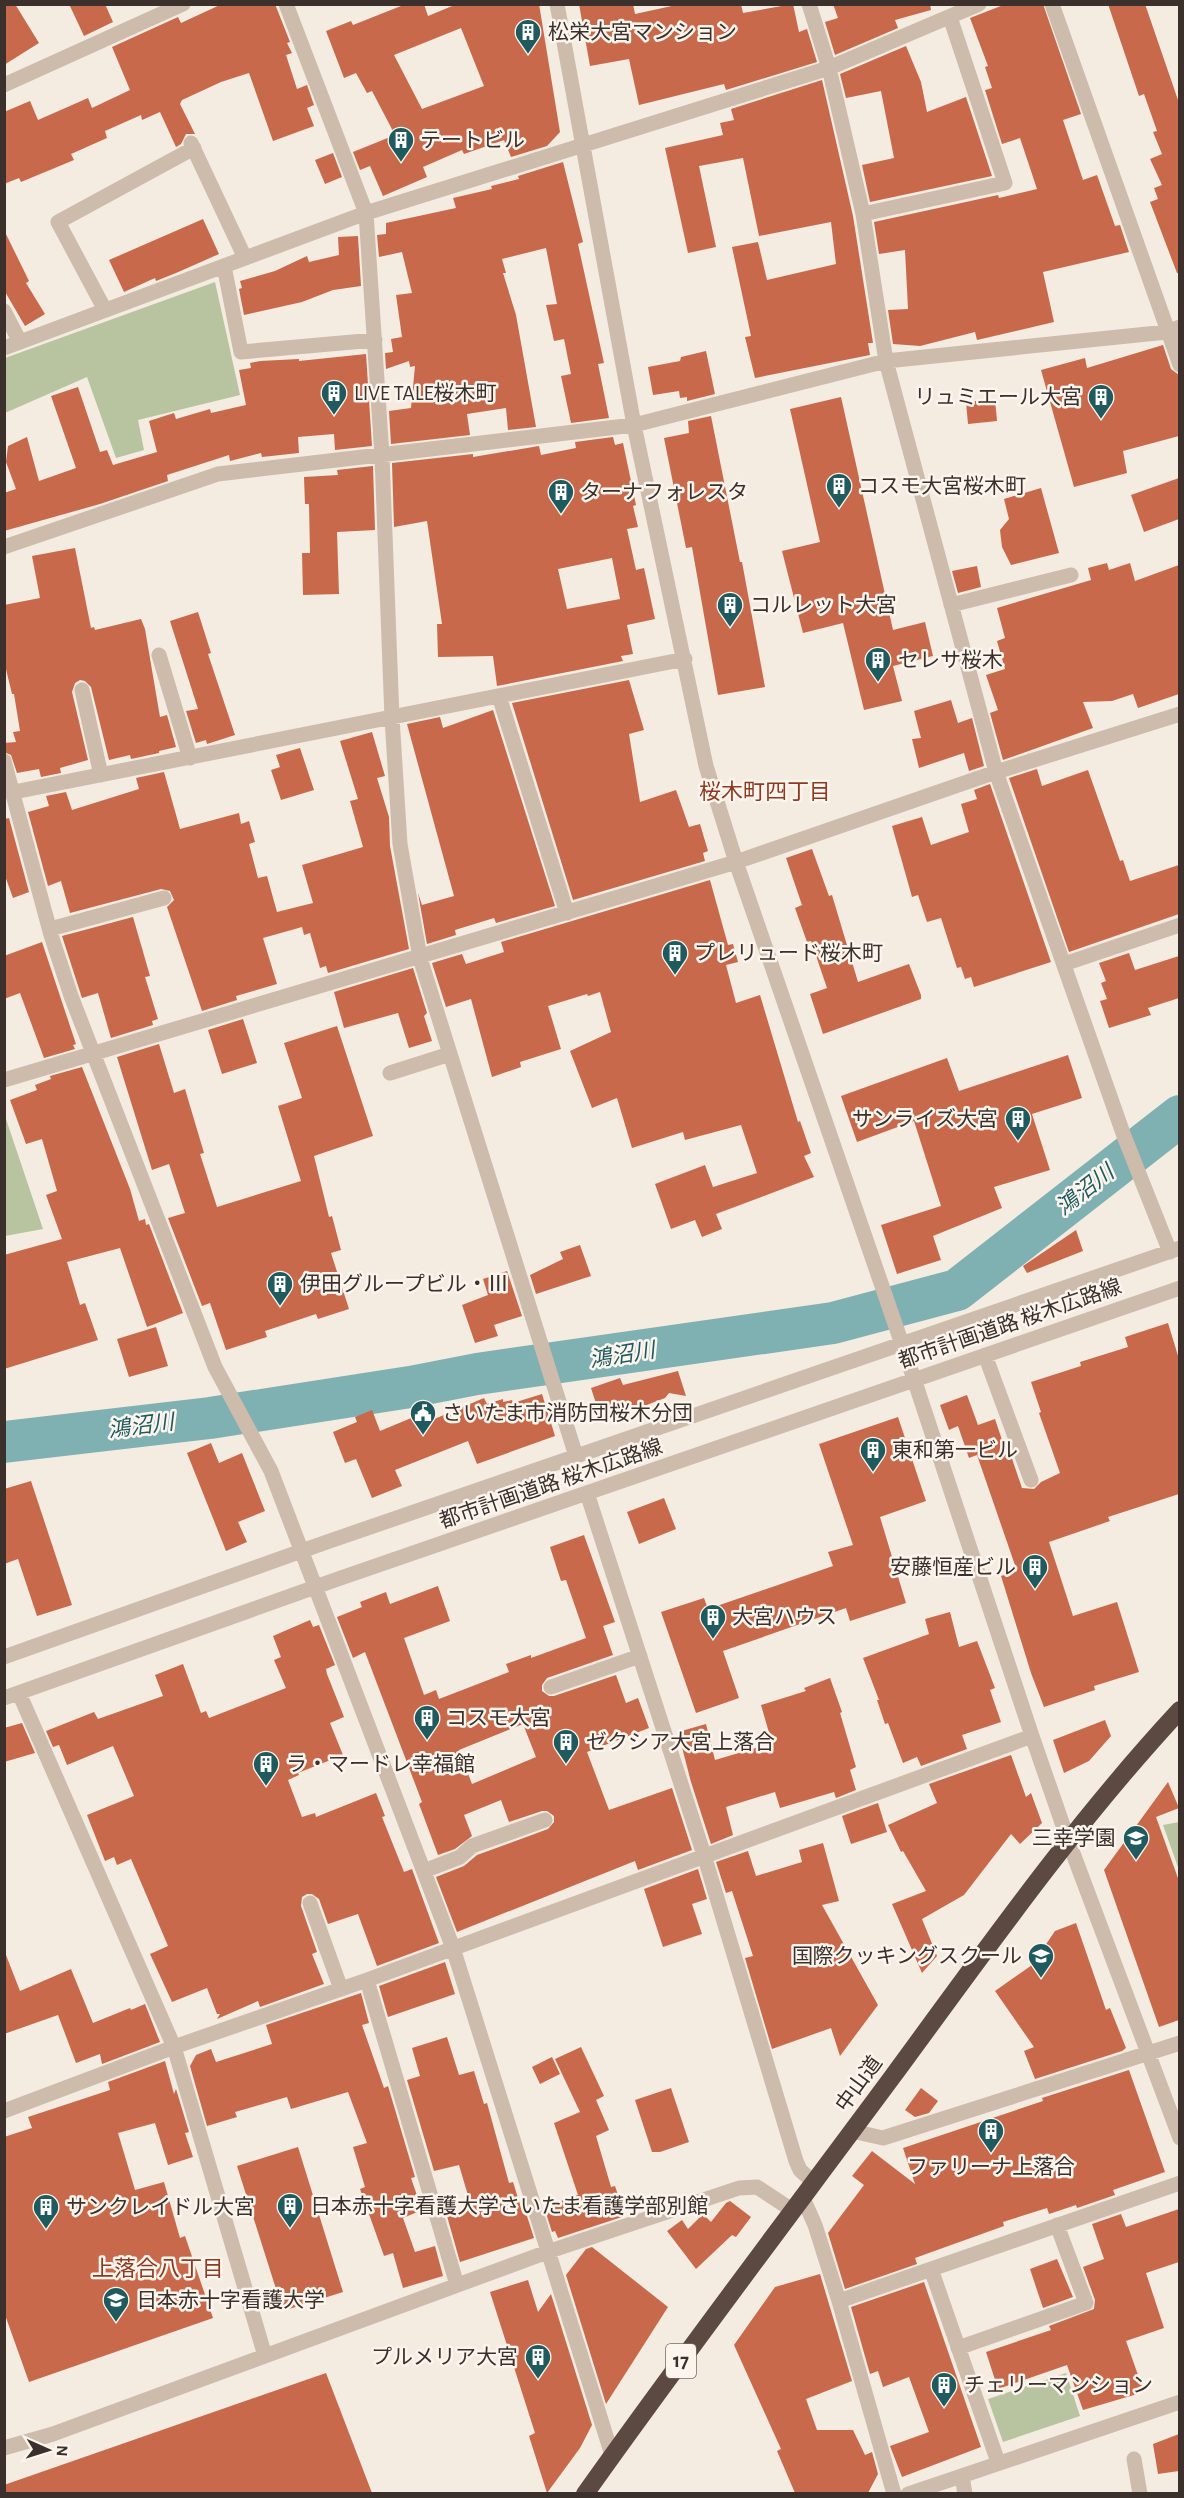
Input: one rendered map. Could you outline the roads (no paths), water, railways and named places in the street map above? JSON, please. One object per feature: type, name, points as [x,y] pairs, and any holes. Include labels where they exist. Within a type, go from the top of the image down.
[{"type":"highway","name":"中山道","points":[[585,2493],[802,2196],[1068,1840],[1179,1710]]},
{"type":"street","points":[[4,85],[183,4]]},
{"type":"street","points":[[286,4],[366,213],[382,456],[392,718],[400,844],[420,958],[576,1456]]},
{"type":"street","points":[[557,4],[634,425],[706,766],[736,862],[914,1379],[1032,1736],[1068,1840],[1179,2138]]},
{"type":"street","points":[[809,4],[829,68],[862,214],[886,362],[996,772],[1124,1136],[1136,1168],[1174,1250]]},
{"type":"street","points":[[4,348],[366,213],[829,68],[979,4]]},
{"type":"street","points":[[1052,4],[1173,329],[1179,366]]},
{"type":"street","points":[[862,214],[1005,183],[950,17]]},
{"type":"street","points":[[105,310],[58,222],[193,145],[245,258]]},
{"type":"street","points":[[224,266],[241,352],[375,340]]},
{"type":"street","points":[[4,311],[20,342]]},
{"type":"street","points":[[4,547],[218,474],[634,425],[886,362],[1173,329]]},
{"type":"street","points":[[951,605],[1071,575]]},
{"type":"street","points":[[159,655],[190,758]]},
{"type":"street","points":[[14,792],[685,659]]},
{"type":"street","points":[[82,690],[101,775]]},
{"type":"street","points":[[499,696],[567,913]]},
{"type":"street","points":[[4,1080],[420,958],[736,862],[996,772],[1179,714]]},
{"type":"street","points":[[4,761],[50,929],[71,996],[215,1366],[272,1471],[453,1948],[612,2455]]},
{"type":"street","points":[[50,929],[164,898]]},
{"type":"street","points":[[1064,964],[1179,925]]},
{"type":"street","points":[[390,1073],[450,1054]]},
{"type":"street","name":"都市計画道路 桜木広路線","points":[[4,1657],[576,1456],[1174,1250]]},
{"type":"street","name":"都市計画道路 桜木広路線","points":[[12,1696],[315,1587],[1179,1288]]},
{"type":"street","points":[[985,1354],[1030,1480]]},
{"type":"street","points":[[587,1493],[704,1855],[800,2170],[802,2196],[815,2224],[839,2301],[894,2493]]},
{"type":"street","points":[[551,1687],[640,1656]]},
{"type":"street","points":[[12,1696],[174,2047],[265,2356]]},
{"type":"street","points":[[4,2111],[174,2047],[367,1980],[1032,1736]]},
{"type":"street","points":[[424,1871],[460,1857],[479,1843],[545,1820]]},
{"type":"street","points":[[310,1903],[341,1989]]},
{"type":"street","points":[[367,1980],[457,2286]]},
{"type":"street","points":[[852,2131],[883,2139],[1149,2055],[1179,2043]]},
{"type":"street","points":[[839,2301],[1179,2182]]},
{"type":"street","points":[[4,2448],[53,2434],[550,2252],[739,2188],[757,2187],[802,2196]]},
{"type":"street","points":[[958,2348],[1086,2303],[1057,2225]]},
{"type":"street","points":[[931,2269],[998,2462]]},
{"type":"street","points":[[908,2493],[1179,2402]]},
{"type":"street","points":[[1134,2459],[1140,2493]]},
{"type":"street","points":[[962,2476],[965,2493]]},
{"type":"waterway","name":"鴻沼川","points":[[4,1442],[210,1418],[410,1387],[477,1374],[833,1323],[957,1290],[1180,1116]]},
{"type":"place","name":"松栄大宮マンション","points":[[528,55]]},
{"type":"place","name":"テートビル","points":[[401,163]]},
{"type":"place","name":"LIVE TALE桜木町","points":[[334,416]]},
{"type":"place","name":"リュミエール大宮","points":[[1101,420]]},
{"type":"place","name":"コスモ大宮桜木町","points":[[839,509]]},
{"type":"place","name":"ターナフォレスタ","points":[[561,515]]},
{"type":"place","name":"コルレット大宮","points":[[730,628]]},
{"type":"place","name":"セレサ桜木","points":[[878,683]]},
{"type":"place","name":"プレリュード桜木町","points":[[675,976]]},
{"type":"place","name":"サンライズ大宮","points":[[1018,1142]]},
{"type":"place","name":"伊田グループビル・Ⅲ","points":[[280,1307]]},
{"type":"place","name":"さいたま市消防団桜木分団","points":[[423,1436]]},
{"type":"place","name":"東和第一ビル","points":[[873,1473]]},
{"type":"place","name":"安藤恒産ビル","points":[[1035,1590]]},
{"type":"place","name":"大宮ハウス","points":[[713,1640]]},
{"type":"place","name":"コスモ大宮","points":[[427,1741]]},
{"type":"place","name":"ゼクシア大宮上落合","points":[[566,1765]]},
{"type":"place","name":"ラ・マードレ幸福館","points":[[266,1787]]},
{"type":"place","name":"三幸学園","points":[[1136,1861]]},
{"type":"place","name":"国際クッキングスクール","points":[[1041,1979]]},
{"type":"place","name":"ファリーナ上落合","points":[[991,2154]]},
{"type":"place","name":"日本赤十字看護大学さいたま看護学部別館","points":[[290,2229]]},
{"type":"place","name":"サンクレイドル大宮","points":[[46,2230]]},
{"type":"place","name":"日本赤十字看護大学","points":[[116,2323]]},
{"type":"place","name":"プルメリア大宮","points":[[538,2380]]},
{"type":"place","name":"チェリーマンション","points":[[944,2408]]},
{"type":"district","name":"桜木町四丁目","points":[[765,792]]},
{"type":"district","name":"上落合八丁目","points":[[158,2269]]}]
